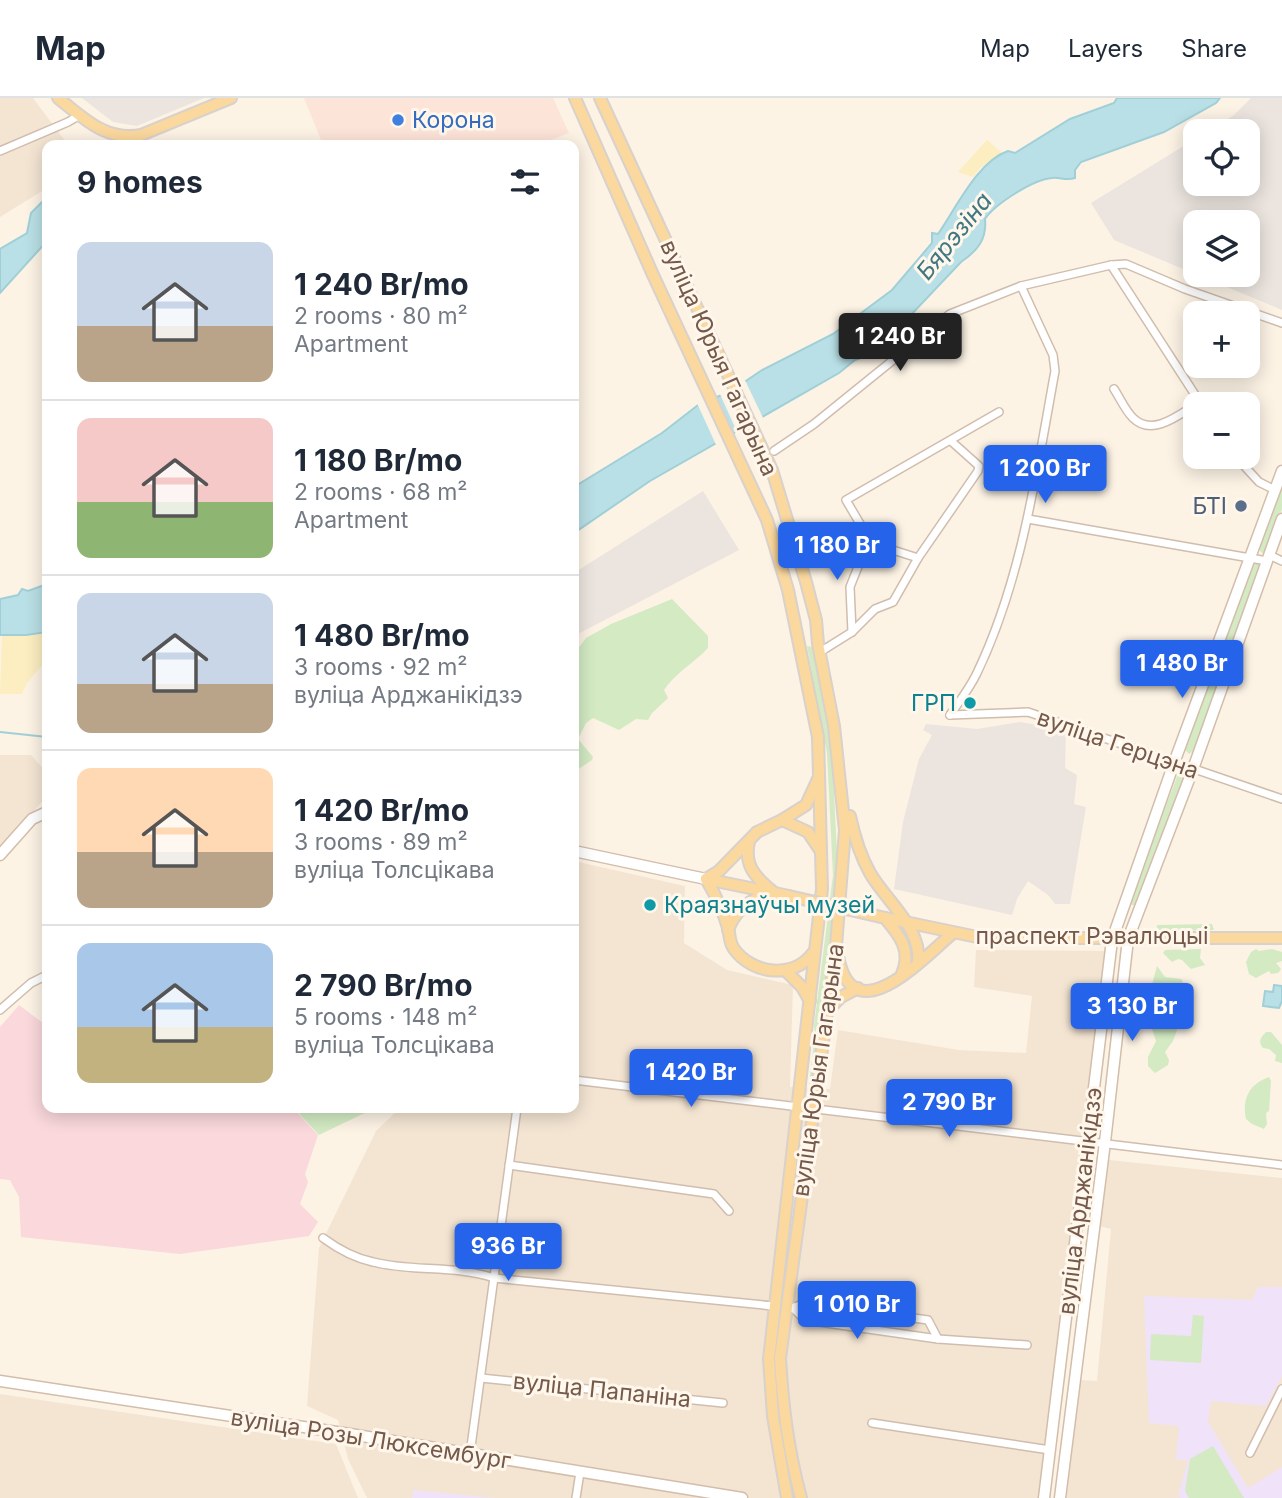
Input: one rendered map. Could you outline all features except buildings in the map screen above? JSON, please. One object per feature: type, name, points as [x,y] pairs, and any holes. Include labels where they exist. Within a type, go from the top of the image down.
[{"type":"main road","points":[[58,98],[113,135],[125,138],[141,135],[231,98]]},
{"type":"main road","name":"вуліца Юрыя Гагарына","points":[[575,98],[653,275],[767,520],[788,590],[816,725],[820,775],[822,889],[769,1359],[773,1416],[787,1498]]},
{"type":"main road","name":"вуліца Юрыя Гагарына","points":[[600,98],[772,470],[816,620],[838,755],[845,830],[836,946],[812,1110],[789,1308],[780,1358],[784,1423],[802,1498]]},
{"type":"main road","name":"вуліца Арджанікідзэ","points":[[1044,1498],[1112,940],[1282,471]]},
{"type":"main road","name":"вуліца Арджанікідзэ","points":[[1060,1498],[1128,939],[1193,769],[1282,519]]},
{"type":"main road","points":[[814,952],[804,963],[786,971],[774,971],[748,961],[735,950],[716,895],[706,878],[719,871],[764,827],[782,820],[806,805],[820,775]]},
{"type":"main road","points":[[840,786],[861,856],[868,871],[916,937],[918,962]]},
{"type":"main road","points":[[0,855],[32,819],[42,813]]},
{"type":"main road","points":[[782,820],[808,832],[821,850]]},
{"type":"main road","points":[[728,930],[734,916],[748,903],[774,893],[751,872],[747,857],[749,841]]},
{"type":"main road","name":"праспект Рэвалюцыі","points":[[579,852],[982,939],[1282,938]]},
{"type":"main road","points":[[883,917],[899,934],[905,947],[906,959],[902,975]]},
{"type":"main road","points":[[836,946],[841,970],[851,983],[858,988],[877,990],[895,982],[953,933]]},
{"type":"main road","points":[[786,971],[802,987],[810,1001]]},
{"type":"main road","points":[[828,1010],[841,997],[858,988]]},
{"type":"main road","name":"вуліца Розы Люксембург","points":[[0,1381],[470,1454],[708,1496],[742,1498]]},
{"type":"street","points":[[0,151],[80,115]]},
{"type":"street","points":[[774,451],[814,424],[950,314],[1021,286],[1126,264],[1185,289],[1282,323]]},
{"type":"street","points":[[1111,265],[1190,392]]},
{"type":"street","points":[[1021,286],[1053,355],[1055,371],[1028,519],[1251,560],[1268,558],[1282,561]]},
{"type":"street","points":[[1114,389],[1132,417],[1144,424],[1164,425],[1183,413]]},
{"type":"street","points":[[918,558],[874,544],[846,500],[999,412]]},
{"type":"street","points":[[820,652],[852,632],[867,614],[893,602],[918,558],[978,471],[976,461],[951,441]]},
{"type":"street","points":[[1247,469],[1259,482],[1275,490]]},
{"type":"street","name":"вуліца Герцэна","points":[[1028,519],[1004,610],[976,677],[950,715],[1028,712],[1282,799]]},
{"type":"street","points":[[852,632],[850,587],[869,539]]},
{"type":"street","points":[[0,1010],[42,978]]},
{"type":"street","points":[[579,1081],[1282,1165]]},
{"type":"street","points":[[470,1454],[516,1113]]},
{"type":"street","points":[[509,1165],[714,1194],[729,1212]]},
{"type":"street","points":[[323,1238],[338,1249],[374,1263],[773,1306]]},
{"type":"street","points":[[789,1308],[806,1303],[928,1320],[938,1339]]},
{"type":"street","points":[[789,1308],[805,1320],[938,1339],[1027,1345]]},
{"type":"street","name":"вуліца Папаніна","points":[[481,1378],[723,1403]]},
{"type":"street","points":[[1250,1453],[1282,1389]]},
{"type":"street","points":[[872,1423],[1050,1450]]},
{"type":"street","points":[[576,1498],[580,1472]]},
{"type":"shaded area","points":[[0,98],[33,98],[64,140],[42,140],[42,191],[0,217]]},
{"type":"shaded area","points":[[82,98],[204,98],[137,126],[113,122]]},
{"type":"shaded area","points":[[304,98],[553,98],[569,133],[551,140],[321,140]]},
{"type":"shaded area","points":[[1251,98],[1282,98],[1282,310],[1227,287],[1260,287],[1260,210],[1183,210],[1183,269],[1114,240],[1091,203],[1183,146],[1183,196],[1260,196],[1260,119],[1228,119]]},
{"type":"shaded area","points":[[703,491],[739,550],[579,633],[579,570]]},
{"type":"shaded area","points":[[1020,722],[1066,730],[1065,768],[1077,775],[1074,804],[1086,807],[1070,904],[1055,904],[1048,895],[1028,881],[1017,899],[1012,915],[894,889],[903,822],[919,759],[932,735],[923,730],[926,724],[977,729]]},
{"type":"shaded area","points":[[0,755],[31,755],[42,767],[42,802],[0,849]]},
{"type":"shaded area","points":[[579,862],[685,886],[684,943],[727,970],[793,985],[790,1087],[830,1089],[838,1030],[959,1050],[1026,1053],[1032,996],[974,987],[976,950],[1105,951],[1039,1498],[367,1498],[348,1459],[338,1420],[307,1406],[319,1248],[376,1131],[395,1113],[579,1113]]},
{"type":"shaded area","points":[[19,1005],[42,1022],[42,1113],[298,1113],[318,1135],[305,1174],[308,1182],[300,1204],[318,1222],[309,1236],[180,1254],[21,1237],[19,1197],[10,1180],[0,1179],[0,1027]]},
{"type":"shaded area","points":[[1109,1160],[1282,1178],[1282,1498],[1066,1498],[1081,1380],[1097,1381],[1111,1229],[1099,1226]]},
{"type":"shaded area","points":[[1258,1287],[1282,1287],[1282,1376],[1266,1406],[1211,1401],[1208,1422],[1248,1488],[1282,1467],[1282,1498],[1180,1498],[1178,1495],[1188,1461],[1176,1459],[1179,1426],[1149,1423],[1144,1296],[1252,1300]]},
{"type":"shaded area","points":[[0,1394],[336,1444],[358,1498],[0,1498]]},
{"type":"shaded area","points":[[413,1490],[496,1498],[412,1498]]},
{"type":"green space","points":[[1282,481],[1282,509],[1267,551],[1262,553],[1258,548]]},
{"type":"green space","points":[[1255,562],[1262,566],[1194,751],[1189,754],[1184,749]]},
{"type":"green space","points":[[672,599],[708,636],[708,648],[668,684],[664,690],[668,698],[648,720],[636,719],[619,730],[593,718],[586,723],[579,737],[579,647],[586,638],[611,624]]},
{"type":"green space","points":[[807,646],[812,647],[832,752],[838,875],[811,1084],[814,1026],[833,875],[827,753]]},
{"type":"green space","points":[[579,740],[593,757],[579,769]]},
{"type":"green space","points":[[1178,774],[1185,776],[1136,906],[1129,904]]},
{"type":"green space","points":[[1212,924],[1214,930],[1157,931],[1157,925]]},
{"type":"green space","points":[[1201,949],[1200,958],[1205,965],[1191,969],[1182,960],[1172,962],[1163,953],[1165,950]]},
{"type":"green space","points":[[1256,949],[1282,952],[1282,961],[1276,963],[1281,969],[1278,973],[1271,974],[1269,971],[1256,978],[1249,974],[1246,962],[1251,952]]},
{"type":"green space","points":[[1157,966],[1165,977],[1181,979],[1183,982],[1181,988],[1176,988],[1173,992],[1179,1005],[1171,1015],[1177,1030],[1165,1052],[1168,1065],[1155,1073],[1148,1066],[1148,1057],[1156,1041],[1150,1023],[1150,992]]},
{"type":"green space","points":[[1266,1032],[1271,1032],[1282,1045],[1282,1063],[1275,1061],[1276,1055],[1261,1046],[1260,1040]]},
{"type":"green space","points":[[1269,1077],[1269,1111],[1266,1113],[1267,1124],[1264,1129],[1246,1119],[1245,1105],[1252,1088]]},
{"type":"green space","points":[[299,1113],[365,1113],[319,1135]]},
{"type":"green space","points":[[1193,1315],[1204,1316],[1201,1363],[1150,1360],[1151,1334],[1191,1336]]},
{"type":"green space","points":[[1213,1446],[1244,1498],[1189,1498],[1185,1491],[1190,1459]]},
{"type":"sand","points":[[987,140],[1002,153],[980,168],[973,177],[958,172]]},
{"type":"sand","points":[[42,633],[42,665],[27,683],[22,694],[0,694],[2,635]]},
{"type":"water","name":"Бярэзіна","points":[[1117,98],[1220,98],[1216,103],[1164,132],[1081,162],[1075,170],[1075,178],[1044,179],[1006,200],[985,219],[983,239],[972,254],[961,262],[875,353],[855,360],[839,373],[650,481],[579,530],[579,484],[662,433],[698,405],[731,391],[762,370],[833,334],[892,290],[932,243],[932,233],[938,234],[968,186],[987,165],[1008,151],[1015,153],[1070,119],[1114,103]]},
{"type":"water","points":[[42,202],[42,247],[0,293],[0,249],[27,233],[31,213]]},
{"type":"water","points":[[42,586],[42,633],[0,635],[0,599],[18,595],[22,589],[28,591]]},
{"type":"water","points":[[1274,985],[1282,986],[1279,1008],[1263,1006],[1265,991],[1273,992]]},
{"type":"pier","points":[[744,378],[764,420],[738,434],[719,392]]},
{"type":"pier","points":[[713,394],[733,437],[717,447],[696,401]]},
{"type":"waterway","points":[[0,732],[42,736]]},
{"type":"place","name":"Корона","points":[[398,120]]},
{"type":"place","name":"БТІ","points":[[1241,506]]},
{"type":"place","name":"ГРП","points":[[970,703]]},
{"type":"place","name":"Краязнаўчы музей","points":[[650,905]]}]
